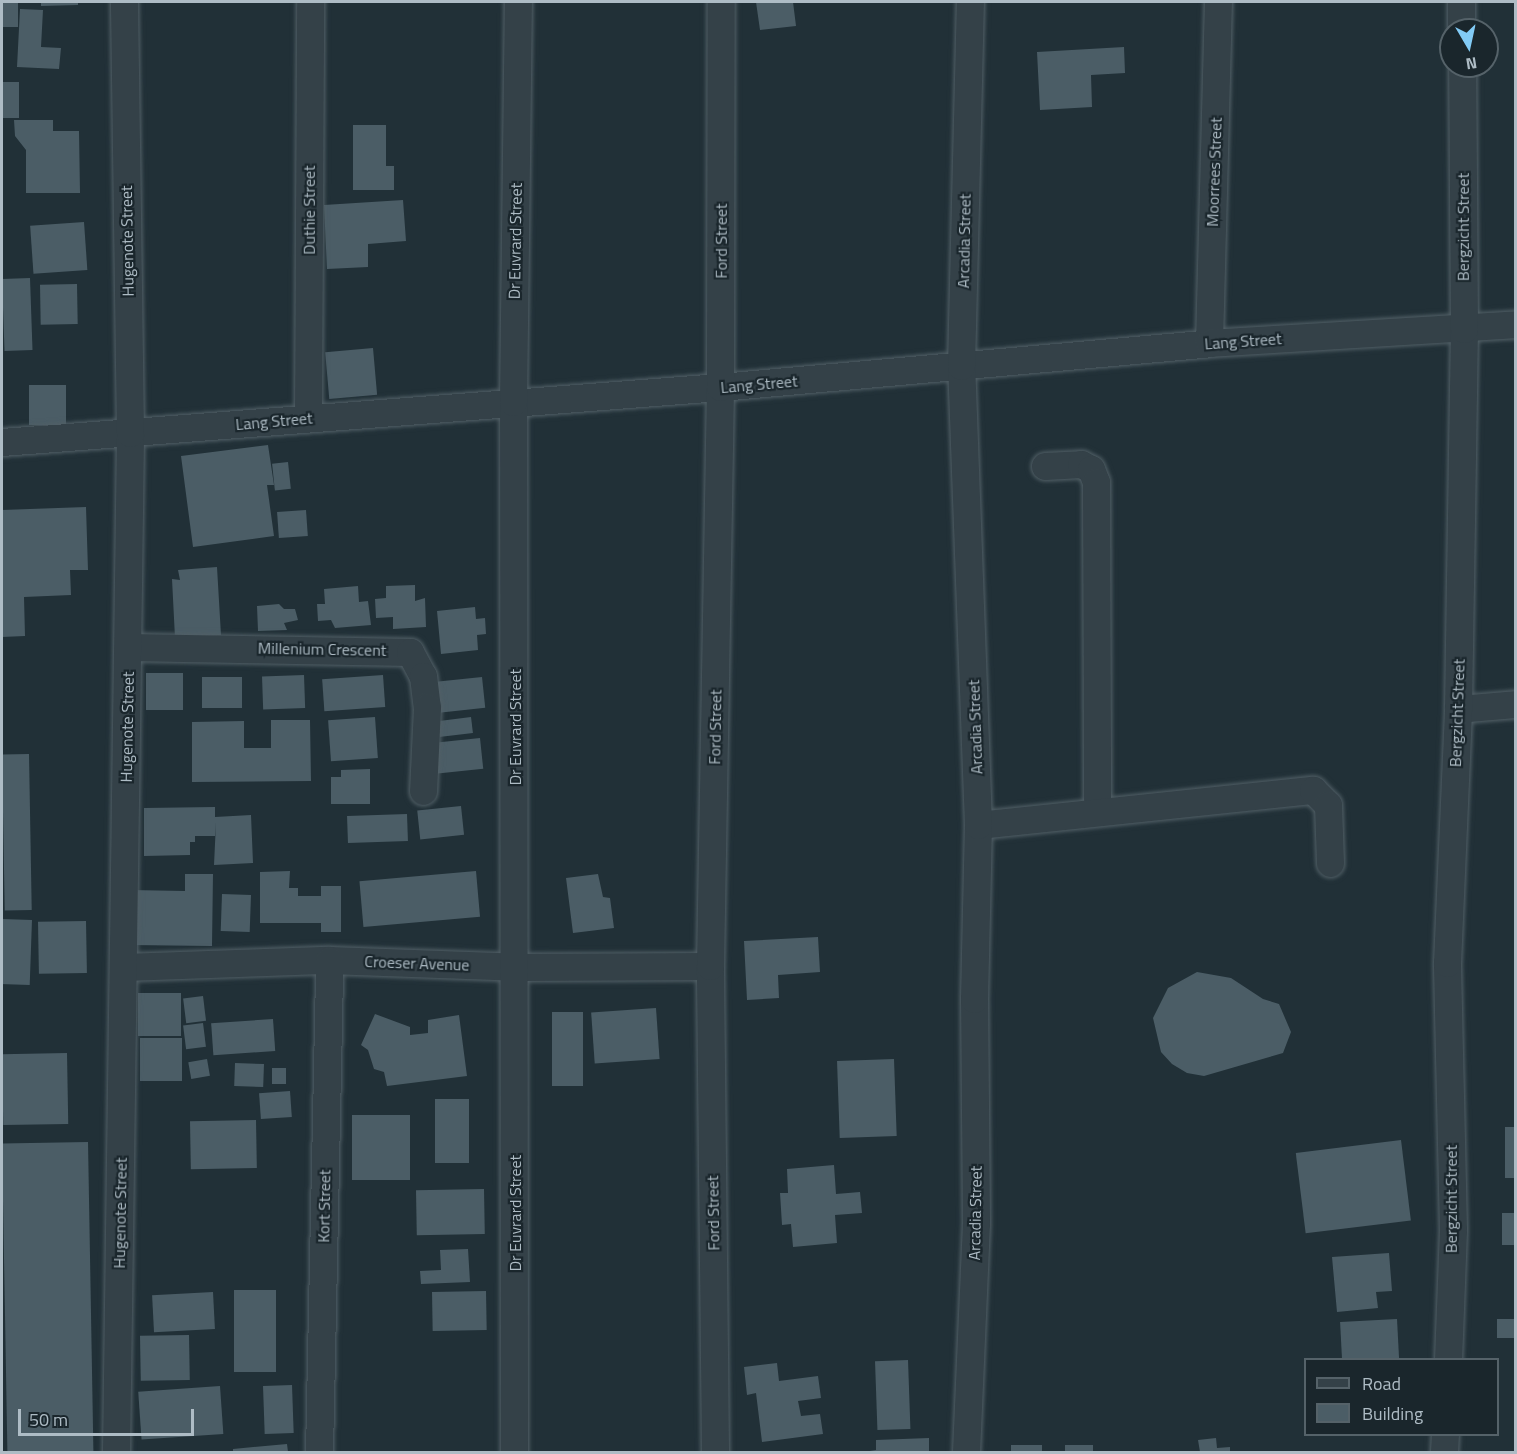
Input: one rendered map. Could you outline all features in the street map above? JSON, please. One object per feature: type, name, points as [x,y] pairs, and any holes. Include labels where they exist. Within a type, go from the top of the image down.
[{"type":"street","name":"Hugenote Street","points":[[116,1452],[130,434],[123,2]]},
{"type":"street","name":"Duthie Street","points":[[308,418],[310,2]]},
{"type":"street","name":"Dr Euvrard Street","points":[[514,1452],[516,967],[513,402],[518,2]]},
{"type":"street","name":"Ford Street","points":[[715,1452],[710,966],[720,387],[721,2]]},
{"type":"street","name":"Arcadia Street","points":[[966,1452],[976,1223],[978,825],[961,366],[970,2]]},
{"type":"street","name":"Moorrees Street","points":[[1209,343],[1218,2]]},
{"type":"street","points":[[1461,2],[1461,18]]},
{"type":"street","name":"Bergzicht Street","points":[[1448,1358],[1453,1230],[1447,963],[1458,709],[1464,328],[1462,78]]},
{"type":"street","name":"Lang Street","points":[[2,442],[720,387],[1209,343],[1515,324]]},
{"type":"street","points":[[1045,466],[1081,464],[1091,469],[1096,482],[1097,812]]},
{"type":"street","name":"Millenium Crescent","points":[[128,647],[410,652],[423,676],[427,707],[423,791]]},
{"type":"street","points":[[1458,709],[1515,704]]},
{"type":"street","points":[[978,825],[1313,790],[1328,804],[1330,863]]},
{"type":"street","name":"Croeser Avenue","points":[[124,967],[328,960],[516,967],[710,966]]},
{"type":"street","name":"Kort Street","points":[[319,1452],[328,960]]},
{"type":"street","points":[[1444,1452],[1445,1436]]},
{"type":"building","points":[[2,2],[18,2],[18,27],[2,27]]},
{"type":"building","points":[[41,2],[78,2],[78,5],[41,6]]},
{"type":"building","points":[[756,2],[793,2],[796,26],[760,30]]},
{"type":"building","points":[[20,9],[43,10],[41,47],[61,48],[59,69],[17,67]]},
{"type":"building","points":[[1124,47],[1125,73],[1091,75],[1092,107],[1040,110],[1037,52]]},
{"type":"building","points":[[2,82],[19,82],[19,118],[2,118]]},
{"type":"building","points":[[14,120],[53,120],[53,131],[79,131],[80,193],[26,193],[26,150],[15,136]]},
{"type":"building","points":[[353,125],[386,125],[386,166],[394,166],[394,190],[353,190]]},
{"type":"building","points":[[403,200],[406,241],[368,244],[368,267],[327,269],[324,205]]},
{"type":"building","points":[[84,222],[87,270],[33,274],[30,226]]},
{"type":"building","points":[[30,278],[33,350],[5,351],[2,279]]},
{"type":"building","points":[[77,284],[78,324],[41,325],[40,285]]},
{"type":"building","points":[[373,348],[377,395],[329,399],[325,352]]},
{"type":"building","points":[[29,385],[66,385],[66,425],[29,425]]},
{"type":"building","points":[[268,445],[274,485],[267,485],[274,536],[193,547],[181,456]]},
{"type":"building","points":[[288,462],[291,489],[275,491],[272,464]]},
{"type":"building","points":[[86,507],[88,570],[70,570],[71,595],[24,597],[25,636],[2,637],[2,510]]},
{"type":"building","points":[[306,510],[308,536],[279,538],[277,512]]},
{"type":"building","points":[[217,567],[221,635],[175,638],[172,579],[180,580],[178,570]]},
{"type":"building","points":[[415,585],[415,601],[425,598],[426,627],[393,629],[393,617],[376,618],[375,599],[386,598],[386,586]]},
{"type":"building","points":[[358,586],[359,602],[368,601],[371,625],[335,628],[331,620],[318,621],[317,604],[325,604],[324,589]]},
{"type":"building","points":[[279,604],[284,609],[295,609],[298,620],[284,623],[287,630],[258,631],[257,606]]},
{"type":"building","points":[[475,607],[476,619],[485,618],[486,634],[477,635],[478,650],[441,654],[437,611]]},
{"type":"building","points":[[146,673],[183,673],[183,710],[146,710]]},
{"type":"building","points":[[304,675],[305,708],[263,709],[262,676]]},
{"type":"building","points":[[383,675],[385,707],[324,711],[322,679]]},
{"type":"building","points":[[202,677],[242,677],[242,708],[202,708]]},
{"type":"building","points":[[482,677],[485,708],[435,713],[431,682]]},
{"type":"building","points":[[375,717],[378,758],[331,761],[328,720]]},
{"type":"building","points":[[471,717],[473,733],[439,737],[437,721]]},
{"type":"building","points":[[271,720],[310,720],[311,781],[192,782],[192,722],[244,721],[244,748],[271,748]]},
{"type":"building","points":[[480,738],[483,769],[436,774],[432,743]]},
{"type":"building","points":[[2,754],[29,754],[32,910],[5,910]]},
{"type":"building","points":[[370,769],[370,804],[331,804],[331,777],[341,777],[341,770]]},
{"type":"building","points":[[461,806],[464,835],[420,839],[417,811]]},
{"type":"building","points":[[215,807],[215,817],[251,815],[253,863],[214,865],[216,822],[215,836],[195,836],[195,842],[190,842],[190,855],[144,856],[144,808]]},
{"type":"building","points":[[407,814],[408,841],[348,843],[347,816]]},
{"type":"building","points":[[290,871],[289,888],[298,888],[298,896],[321,896],[321,886],[341,886],[341,932],[321,932],[321,923],[260,923],[260,872]]},
{"type":"building","points":[[476,871],[480,917],[363,927],[359,881]]},
{"type":"building","points":[[185,874],[213,874],[212,946],[129,945],[130,890],[185,891]]},
{"type":"building","points":[[598,874],[603,897],[610,898],[614,928],[573,933],[566,878]]},
{"type":"building","points":[[222,894],[251,895],[250,932],[221,931]]},
{"type":"building","points":[[2,919],[32,920],[30,985],[2,984]]},
{"type":"building","points":[[86,921],[87,973],[39,974],[38,922]]},
{"type":"building","points":[[818,937],[820,972],[778,975],[779,998],[747,1000],[744,941]]},
{"type":"building","points":[[1197,972],[1231,978],[1263,999],[1279,1004],[1291,1032],[1283,1053],[1204,1076],[1187,1073],[1172,1064],[1161,1052],[1153,1018],[1168,988]]},
{"type":"building","points":[[138,993],[181,993],[181,1036],[138,1036]]},
{"type":"building","points":[[203,996],[206,1021],[186,1023],[183,998]]},
{"type":"building","points":[[656,1008],[660,1059],[595,1063],[591,1013]]},
{"type":"building","points":[[552,1012],[583,1012],[583,1086],[552,1086]]},
{"type":"building","points":[[375,1014],[410,1027],[410,1035],[428,1033],[428,1020],[459,1015],[467,1076],[387,1086],[384,1072],[374,1069],[368,1050],[361,1045]]},
{"type":"building","points":[[273,1019],[275,1051],[213,1055],[211,1023]]},
{"type":"building","points":[[203,1023],[206,1047],[186,1049],[183,1025]]},
{"type":"building","points":[[140,1038],[182,1038],[182,1081],[140,1081]]},
{"type":"building","points":[[67,1053],[68,1124],[3,1125],[2,1054]]},
{"type":"building","points":[[207,1059],[210,1076],[191,1079],[188,1062]]},
{"type":"building","points":[[894,1059],[897,1136],[840,1138],[837,1061]]},
{"type":"building","points":[[235,1063],[264,1064],[263,1087],[234,1086]]},
{"type":"building","points":[[272,1068],[286,1068],[286,1084],[272,1084]]},
{"type":"building","points":[[290,1091],[292,1117],[261,1119],[259,1093]]},
{"type":"building","points":[[435,1099],[469,1099],[469,1163],[435,1163]]},
{"type":"building","points":[[352,1115],[410,1115],[410,1180],[352,1180]]},
{"type":"building","points":[[256,1120],[257,1168],[191,1169],[190,1121]]},
{"type":"building","points":[[1505,1127],[1516,1127],[1516,1178],[1505,1178]]},
{"type":"building","points":[[1401,1140],[1411,1220],[1306,1233],[1296,1153]]},
{"type":"building","points":[[88,1142],[93,1452],[7,1452],[2,1144]]},
{"type":"building","points":[[834,1165],[836,1194],[860,1192],[862,1213],[835,1215],[837,1243],[793,1247],[791,1224],[782,1225],[780,1193],[788,1193],[787,1169]]},
{"type":"building","points":[[484,1189],[485,1234],[417,1235],[416,1190]]},
{"type":"building","points":[[1502,1213],[1516,1213],[1516,1245],[1502,1245]]},
{"type":"building","points":[[468,1249],[470,1282],[421,1284],[420,1271],[441,1270],[440,1250]]},
{"type":"building","points":[[1389,1253],[1392,1291],[1376,1292],[1378,1308],[1337,1312],[1332,1257]]},
{"type":"building","points":[[234,1290],[276,1290],[276,1372],[234,1372]]},
{"type":"building","points":[[486,1291],[487,1330],[433,1331],[432,1292]]},
{"type":"building","points":[[213,1292],[215,1329],[154,1332],[152,1295]]},
{"type":"building","points":[[1397,1319],[1399,1358],[1342,1358],[1340,1322]]},
{"type":"building","points":[[1497,1319],[1516,1319],[1516,1338],[1497,1338]]},
{"type":"building","points":[[189,1335],[190,1380],[141,1381],[140,1336]]},
{"type":"building","points":[[908,1360],[910,1429],[877,1430],[875,1361]]},
{"type":"building","points":[[777,1363],[779,1381],[818,1376],[821,1398],[798,1401],[801,1416],[820,1414],[823,1434],[762,1442],[756,1393],[747,1395],[744,1367]]},
{"type":"building","points":[[292,1385],[294,1433],[265,1434],[263,1386]]},
{"type":"building","points":[[220,1386],[223,1434],[142,1440],[138,1392]]},
{"type":"building","points":[[929,1438],[929,1452],[863,1452],[876,1450],[876,1440]]},
{"type":"building","points":[[1216,1438],[1217,1448],[1230,1447],[1230,1452],[1200,1452],[1198,1440]]},
{"type":"building","points":[[287,1444],[288,1452],[233,1452],[233,1449]]},
{"type":"building","points":[[1011,1445],[1042,1445],[1042,1452],[1011,1452]]},
{"type":"building","points":[[1065,1445],[1093,1445],[1093,1452],[1065,1452]]}]
